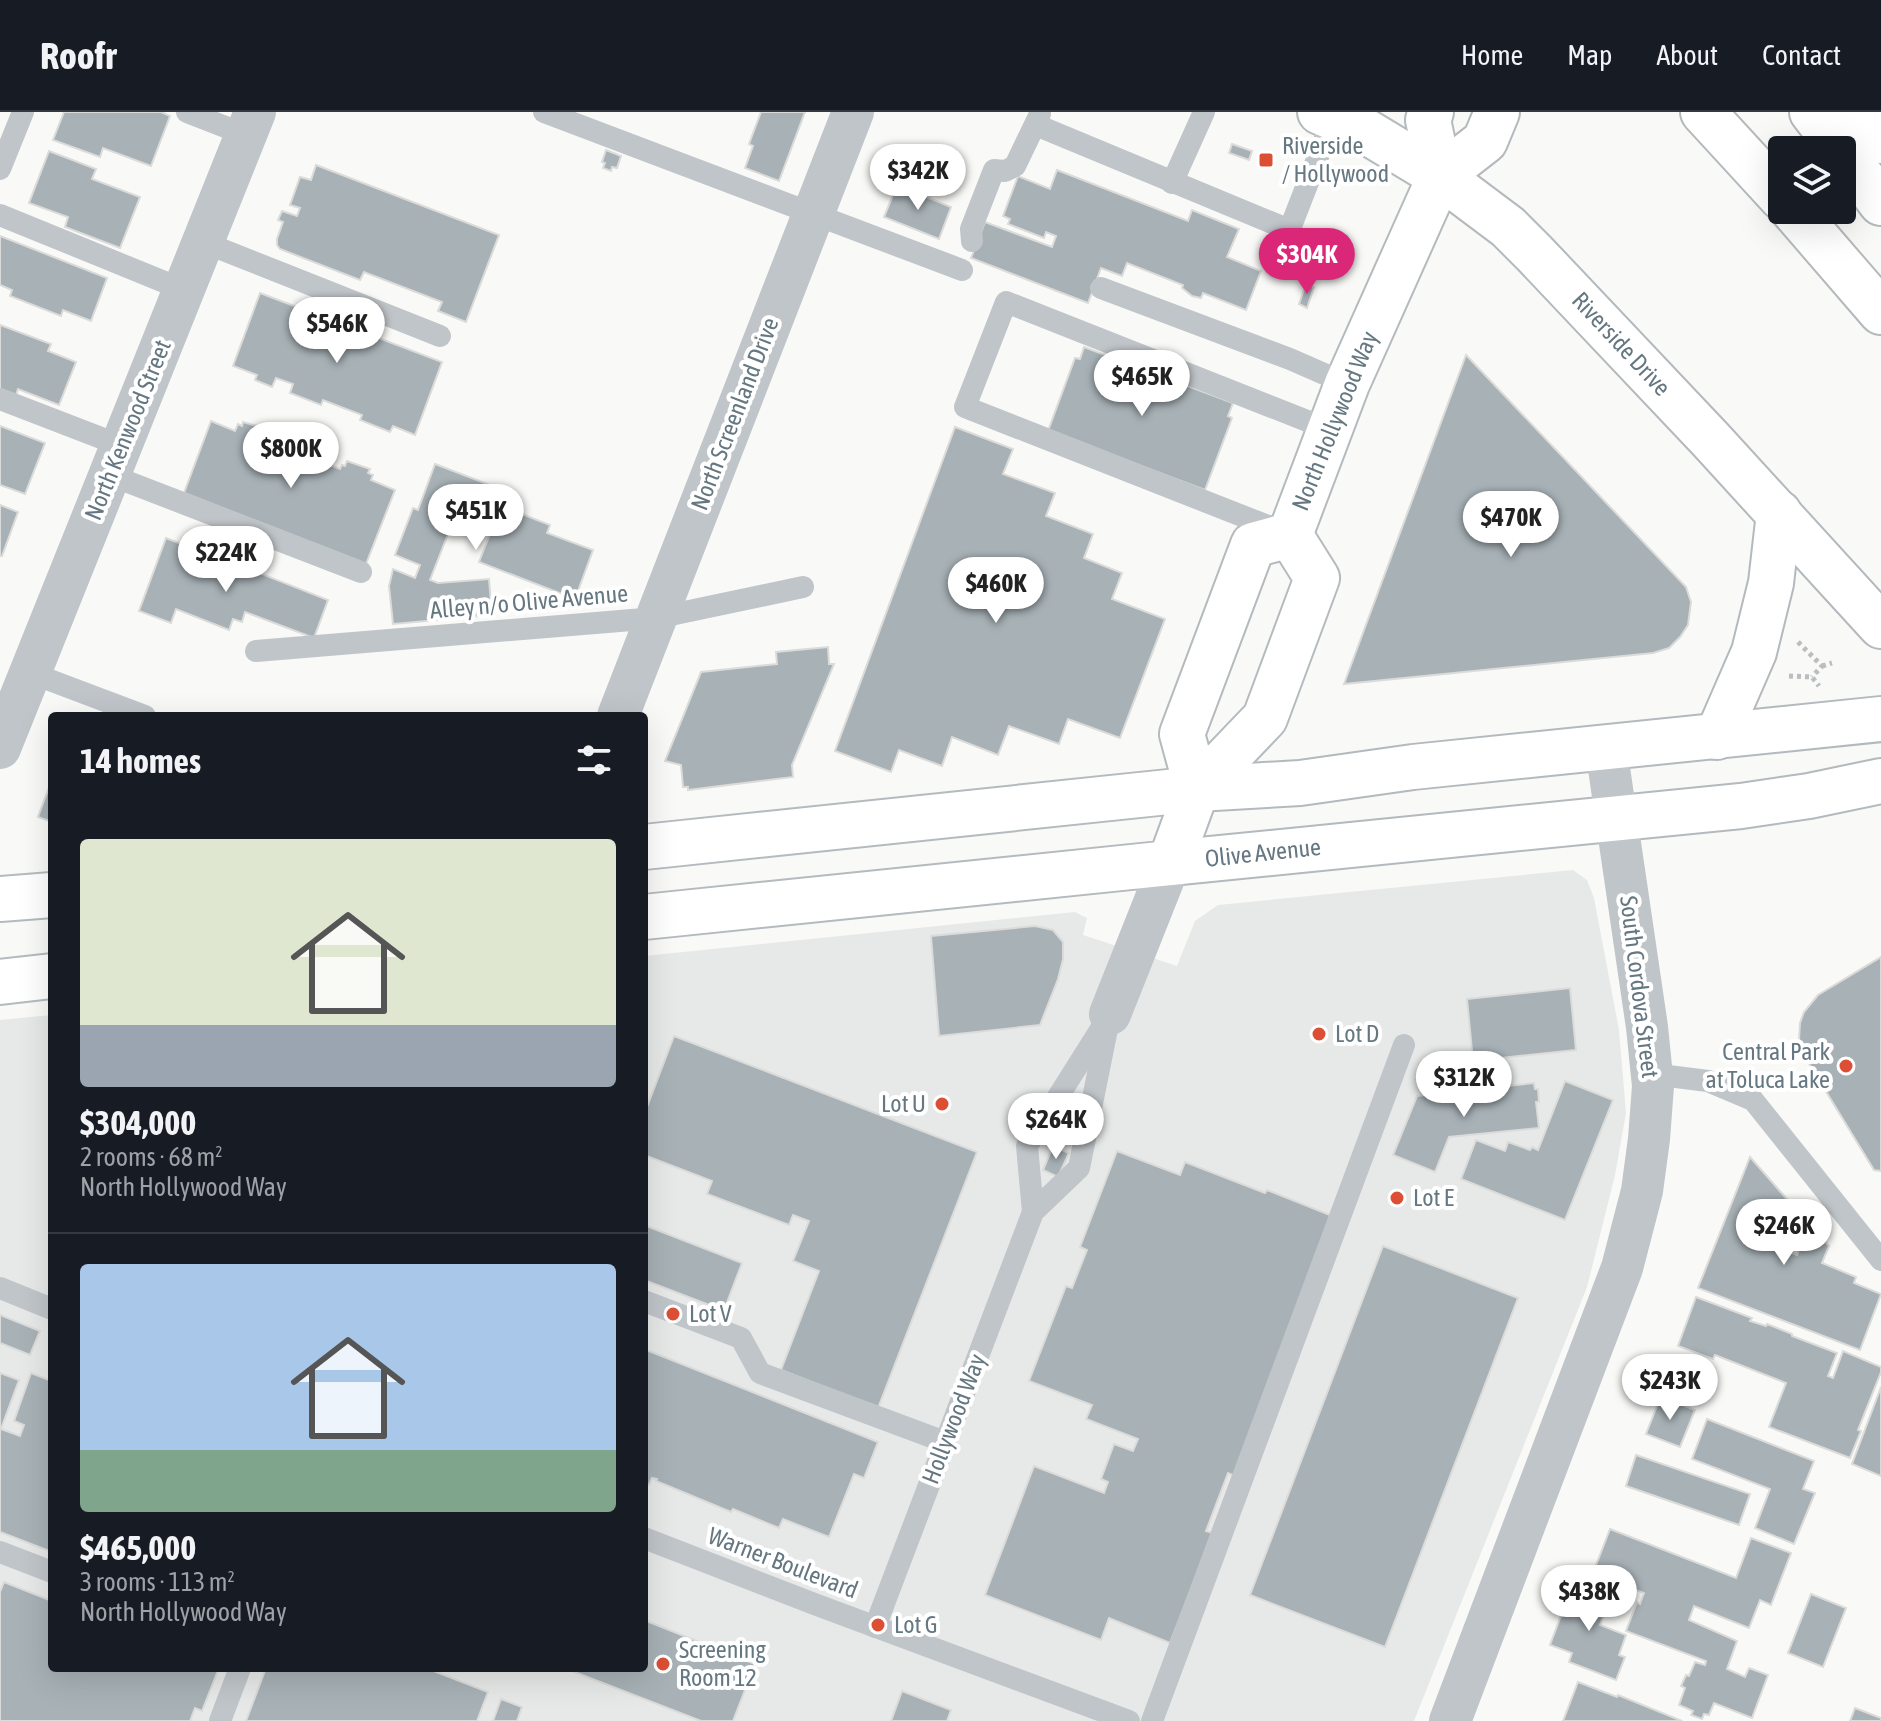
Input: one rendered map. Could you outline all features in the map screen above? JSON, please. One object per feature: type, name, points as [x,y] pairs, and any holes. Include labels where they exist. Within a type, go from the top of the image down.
[{"type":"main road","points":[[1431,112],[1428,120],[1440,176]]},
{"type":"main road","name":"North Hollywood Way","points":[[1290,535],[1347,384],[1440,176],[1485,141],[1497,112]]},
{"type":"main road","points":[[1703,112],[1768,183]]},
{"type":"main road","points":[[1812,112],[1830,136]]},
{"type":"main road","points":[[1859,112],[1881,141]]},
{"type":"main road","name":"Riverside Drive","points":[[1326,115],[1367,132],[1440,176],[1508,227],[1779,513],[1881,626]]},
{"type":"main road","points":[[1856,170],[1881,203]]},
{"type":"main road","points":[[1805,224],[1881,312]]},
{"type":"main road","points":[[1717,737],[1754,652],[1771,583],[1779,513]]},
{"type":"main road","name":"North Hollywood Way","points":[[1197,789],[1265,718],[1317,578],[1290,535]]},
{"type":"main road","name":"North Hollywood Way","points":[[1197,789],[1182,734],[1253,545],[1290,535]]},
{"type":"main road","points":[[648,847],[1197,789],[1300,783],[1413,767],[1881,719]]},
{"type":"main road","name":"Olive Avenue","points":[[648,917],[1741,806],[1881,781]]},
{"type":"main road","points":[[1170,863],[1197,789]]},
{"type":"main road","points":[[0,899],[48,895]]},
{"type":"main road","points":[[0,982],[48,976]]},
{"type":"street","name":"North Screenland Drive","points":[[620,712],[853,112]]},
{"type":"street","name":"North Kenwood Street","points":[[0,748],[251,124]]},
{"type":"street","name":"South Cordova Street","points":[[1450,1721],[1622,1268],[1642,1191],[1649,1139],[1652,1074],[1606,748]]},
{"type":"street","name":"Hollywood Way","points":[[1110,1014],[1170,863]]},
{"type":"lane","points":[[0,169],[23,112]]},
{"type":"lane","points":[[187,112],[251,124]]},
{"type":"lane","points":[[544,112],[962,270]]},
{"type":"lane","points":[[1172,183],[1204,112]]},
{"type":"lane","points":[[972,241],[971,229],[994,170],[1005,171],[1015,166],[1039,118],[1172,183],[1282,227],[1291,226],[1326,115]]},
{"type":"lane","points":[[0,215],[184,290]]},
{"type":"lane","points":[[203,242],[440,336]]},
{"type":"lane","points":[[1101,288],[1290,359],[1347,384]]},
{"type":"lane","points":[[1290,535],[965,407],[1006,302],[1330,430]]},
{"type":"lane","points":[[0,399],[116,460],[361,572]]},
{"type":"lane","name":"Alley n/o Olive Avenue","points":[[256,651],[656,618],[803,587]]},
{"type":"lane","points":[[31,673],[134,712]]},
{"type":"lane","name":"Hollywood Way","points":[[1033,1212],[1027,1146],[1110,1014]]},
{"type":"lane","name":"Hollywood Way","points":[[875,1627],[1033,1212],[1079,1168],[1110,1014]]},
{"type":"lane","points":[[1152,1721],[1404,1045]]},
{"type":"lane","points":[[1652,1074],[1708,1081],[1753,1100],[1881,1260]]},
{"type":"lane","points":[[0,1288],[48,1307]]},
{"type":"lane","points":[[648,1303],[741,1338],[760,1373],[945,1442]]},
{"type":"lane","name":"Warner Boulevard","points":[[648,1540],[1129,1721]]},
{"type":"lane","points":[[0,1552],[48,1570]]},
{"type":"lane","points":[[220,1721],[238,1672]]},
{"type":"path","points":[[1789,633],[1822,666]]},
{"type":"path","points":[[1812,677],[1822,666],[1832,663]]},
{"type":"path","points":[[1786,675],[1812,677],[1821,687]]},
{"type":"shaded area","points":[[1573,870],[1587,880],[1594,898],[1619,1030],[1626,1113],[1615,1175],[1587,1287],[1414,1721],[0,1721],[0,1020],[48,1015],[48,1672],[648,1672],[648,956],[1075,912],[1087,918],[1083,935],[1177,966],[1195,921],[1218,905]]},
{"type":"building","points":[[64,112],[161,112],[170,116],[151,166],[103,148],[100,157],[53,140]]},
{"type":"building","points":[[761,112],[805,112],[779,181],[745,168],[753,146],[749,144]]},
{"type":"building","points":[[1232,144],[1252,151],[1249,160],[1229,153]]},
{"type":"building","points":[[606,150],[621,156],[617,168],[612,167],[611,171],[603,168]]},
{"type":"building","points":[[49,151],[96,169],[92,179],[140,197],[120,248],[65,227],[68,217],[29,203]]},
{"type":"building","points":[[316,165],[499,235],[466,322],[438,311],[442,302],[364,272],[360,280],[280,249],[277,239],[283,222],[278,220],[282,211],[297,216],[300,208],[290,205],[300,177],[311,180]]},
{"type":"building","points":[[1057,170],[1188,221],[1192,210],[1239,229],[1227,257],[1261,271],[1246,310],[1203,293],[1201,298],[1192,296],[1182,288],[1183,285],[1127,263],[1122,276],[1101,268],[1088,303],[971,258],[985,222],[1052,247],[1056,236],[1046,232],[1044,238],[1008,224],[1010,219],[1003,216],[1018,176],[1050,189]]},
{"type":"building","points":[[897,185],[951,207],[939,239],[884,217]]},
{"type":"building","points":[[0,236],[107,278],[91,321],[63,310],[61,316],[10,296],[12,290],[0,285]]},
{"type":"building","points":[[1306,284],[1314,287],[1307,308],[1299,304]]},
{"type":"building","points":[[260,293],[442,362],[415,435],[393,426],[390,432],[360,420],[362,415],[323,400],[321,405],[290,393],[293,384],[276,378],[272,387],[255,380],[257,375],[233,366]]},
{"type":"building","points":[[0,325],[51,344],[48,351],[76,362],[59,405],[18,389],[16,395],[0,389]]},
{"type":"building","points":[[1084,347],[1233,403],[1228,416],[1232,418],[1205,490],[1048,431],[1075,358],[1080,359]]},
{"type":"building","points":[[1466,355],[1686,587],[1691,602],[1688,625],[1669,648],[1653,653],[1344,684]]},
{"type":"building","points":[[211,421],[235,431],[238,424],[242,426],[243,422],[257,426],[251,440],[269,447],[273,437],[278,439],[279,436],[293,441],[292,444],[303,449],[302,454],[340,469],[347,461],[370,469],[368,473],[373,475],[371,480],[395,490],[366,564],[184,493]]},
{"type":"building","points":[[0,426],[45,443],[25,494],[0,485]]},
{"type":"building","points":[[955,427],[1013,449],[1003,474],[1055,493],[1046,516],[1093,534],[1084,558],[1122,573],[1112,599],[1165,619],[1120,738],[1068,719],[1059,744],[1009,726],[998,755],[952,737],[942,766],[899,750],[891,772],[835,751]]},
{"type":"building","points":[[435,464],[490,485],[486,496],[550,525],[547,533],[593,550],[575,599],[479,562],[496,519],[480,513],[473,532],[452,524],[430,580],[438,583],[489,579],[492,615],[393,624],[389,586],[393,569],[415,578],[420,565],[395,555],[413,508],[418,510]]},
{"type":"building","points":[[0,505],[18,512],[2,556],[0,556]]},
{"type":"building","points":[[166,538],[192,548],[190,554],[251,577],[254,571],[328,600],[314,638],[245,612],[242,622],[233,619],[229,630],[176,609],[171,623],[139,611]]},
{"type":"building","points":[[828,647],[829,664],[834,664],[792,765],[793,777],[688,790],[688,787],[683,787],[681,765],[665,761],[701,672],[777,664],[776,652]]},
{"type":"building","points":[[48,790],[48,821],[38,817]]},
{"type":"building","points":[[1035,926],[1053,930],[1063,942],[1058,979],[1040,1025],[939,1036],[931,936]]},
{"type":"building","name":"Central Park at Toluca Lake","points":[[1881,957],[1881,1171],[1874,1170],[1802,1052],[1799,1040],[1804,1012],[1818,995]]},
{"type":"building","points":[[1570,988],[1576,1050],[1473,1061],[1467,999]]},
{"type":"building","points":[[674,1036],[977,1152],[878,1408],[781,1370],[819,1271],[793,1261],[809,1221],[793,1215],[789,1225],[707,1194],[712,1181],[648,1157],[648,1104]]},
{"type":"building","points":[[1565,1081],[1613,1100],[1565,1220],[1461,1179],[1476,1140],[1505,1151],[1508,1142],[1538,1150]]},
{"type":"building","points":[[1534,1083],[1535,1089],[1538,1089],[1539,1128],[1449,1137],[1435,1172],[1393,1155],[1417,1096]]},
{"type":"building","points":[[1053,1146],[1069,1153],[1058,1177],[1043,1170]]},
{"type":"building","points":[[1117,1151],[1180,1175],[1185,1162],[1335,1217],[1235,1476],[1228,1473],[1206,1531],[1213,1533],[1170,1643],[1109,1618],[1101,1640],[985,1595],[1034,1466],[1104,1493],[1108,1482],[1101,1479],[1114,1444],[1133,1451],[1138,1439],[1086,1419],[1092,1405],[1029,1381],[1066,1286],[1072,1288],[1087,1250],[1080,1247]]},
{"type":"building","points":[[1750,1157],[1808,1223],[1798,1249],[1771,1239],[1769,1244],[1797,1255],[1809,1224],[1829,1246],[1822,1263],[1856,1277],[1854,1283],[1881,1294],[1860,1350],[1698,1288]]},
{"type":"building","points":[[648,1227],[742,1263],[726,1305],[717,1308],[648,1282]]},
{"type":"building","points":[[1383,1246],[1518,1298],[1385,1647],[1250,1595]]},
{"type":"building","points":[[1696,1297],[1837,1353],[1828,1376],[1833,1378],[1843,1351],[1881,1367],[1850,1458],[1769,1427],[1786,1383],[1715,1355],[1713,1359],[1678,1346]]},
{"type":"building","points":[[0,1315],[40,1331],[30,1355],[0,1343]]},
{"type":"building","points":[[648,1351],[878,1442],[864,1478],[854,1474],[829,1537],[783,1519],[779,1528],[733,1509],[731,1512],[657,1479],[652,1478],[649,1485]]},
{"type":"building","points":[[0,1373],[19,1380],[1,1429],[20,1436],[24,1425],[14,1421],[31,1373],[48,1379],[48,1550],[0,1532]]},
{"type":"building","points":[[1881,1387],[1881,1476],[1852,1464]]},
{"type":"building","points":[[1661,1396],[1695,1410],[1680,1447],[1646,1434]]},
{"type":"building","points":[[1707,1419],[1814,1461],[1803,1489],[1815,1493],[1794,1544],[1755,1528],[1770,1489],[1692,1459]]},
{"type":"building","points":[[1636,1455],[1750,1494],[1739,1525],[1626,1486]]},
{"type":"building","points":[[1610,1529],[1736,1578],[1751,1538],[1791,1553],[1771,1605],[1760,1600],[1749,1628],[1694,1606],[1689,1620],[1737,1641],[1727,1669],[1745,1677],[1749,1668],[1768,1675],[1752,1718],[1714,1703],[1709,1715],[1704,1714],[1702,1719],[1679,1705],[1686,1675],[1689,1676],[1695,1662],[1705,1665],[1706,1661],[1626,1631],[1637,1602],[1640,1604],[1644,1593],[1593,1573]]},
{"type":"building","points":[[1574,1581],[1611,1595],[1600,1625],[1626,1635],[1619,1655],[1625,1657],[1616,1680],[1569,1662],[1572,1653],[1550,1645]]},
{"type":"building","points":[[4,1582],[48,1599],[48,1672],[217,1672],[202,1711],[195,1708],[190,1721],[0,1721],[0,1592]]},
{"type":"building","points":[[1811,1594],[1846,1608],[1823,1667],[1788,1653]]},
{"type":"building","points":[[648,1622],[755,1664],[733,1721],[701,1721],[574,1672],[648,1672]]},
{"type":"building","points":[[264,1672],[436,1672],[488,1692],[477,1721],[246,1721]]},
{"type":"building","points":[[1578,1682],[1618,1695],[1682,1721],[1563,1721]]},
{"type":"building","points":[[902,1691],[951,1710],[947,1721],[891,1721]]},
{"type":"building","points":[[501,1699],[522,1707],[517,1721],[493,1721]]},
{"type":"building","points":[[1855,1708],[1881,1718],[1881,1721],[1850,1721]]},
{"type":"place","name":"Riverside / Hollywood","points":[[1266,160]]},
{"type":"place","name":"Lot D","points":[[1319,1034]]},
{"type":"place","name":"Central Park at Toluca Lake","points":[[1846,1066]]},
{"type":"place","name":"Lot U","points":[[942,1104]]},
{"type":"place","name":"Lot E","points":[[1397,1198]]},
{"type":"place","name":"Lot V","points":[[673,1314]]},
{"type":"place","name":"Lot G","points":[[878,1625]]},
{"type":"place","name":"Screening Room 12","points":[[663,1664]]}]
